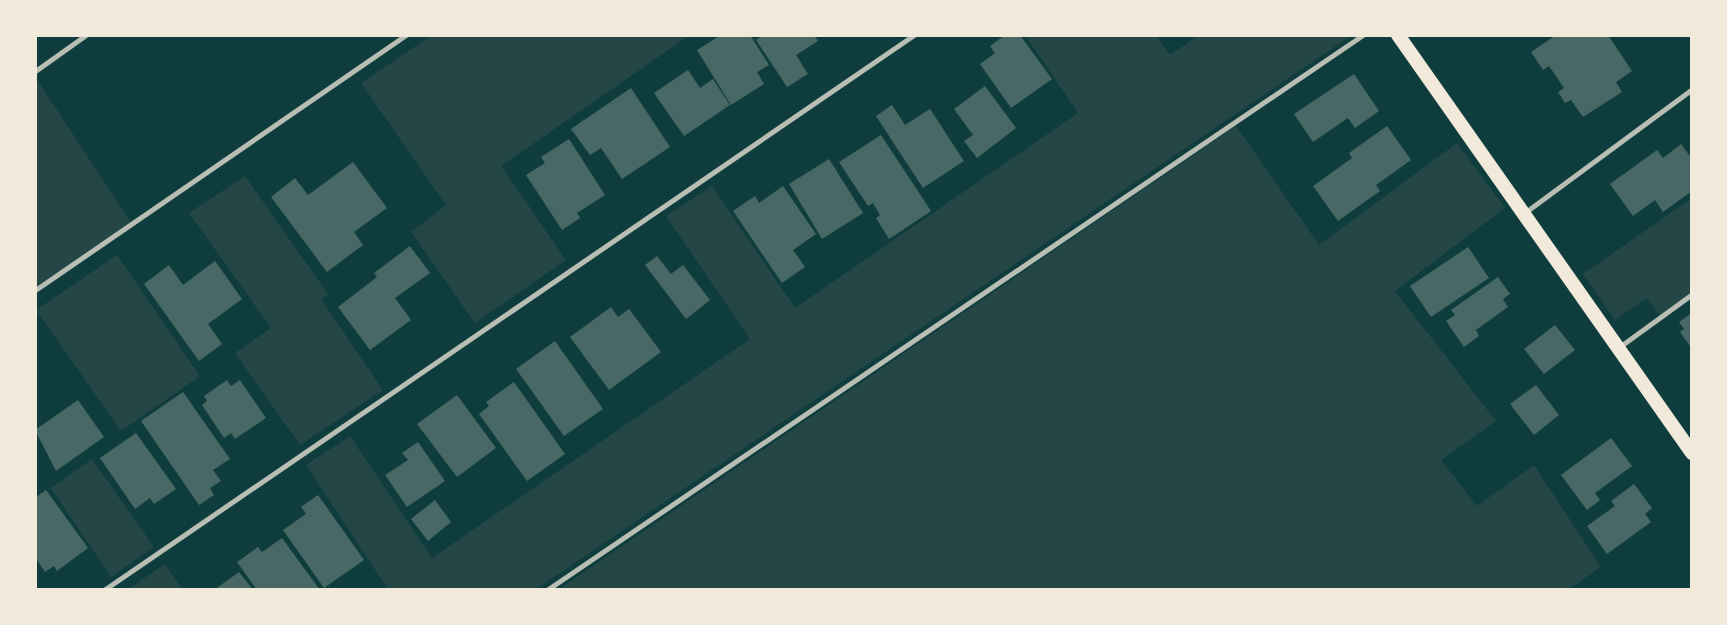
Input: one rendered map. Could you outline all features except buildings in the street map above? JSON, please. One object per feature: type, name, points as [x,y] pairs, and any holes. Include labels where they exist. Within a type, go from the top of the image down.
[{"type":"main road","points":[[1398,35],[1692,453]]},
{"type":"lane","points":[[35,72],[87,35]]},
{"type":"lane","points":[[35,291],[407,35]]},
{"type":"lane","points":[[105,590],[915,35]]},
{"type":"lane","points":[[548,590],[1364,35]]},
{"type":"lane","points":[[1524,214],[1692,90]]},
{"type":"lane","points":[[1619,348],[1692,295]]},
{"type":"shaded area","points":[[432,35],[690,35],[501,166],[566,260],[475,323],[411,232],[446,205],[361,83]]},
{"type":"shaded area","points":[[1025,35],[1156,35],[1170,55],[1199,35],[1352,35],[535,590],[385,590],[387,588],[306,465],[350,436],[432,558],[750,339],[666,216],[712,186],[795,308],[1078,113]]},
{"type":"shaded area","points":[[38,81],[132,224],[35,290],[35,83]]},
{"type":"shaded area","points":[[1236,126],[1319,245],[1457,143],[1505,208],[1395,291],[1496,421],[1441,460],[1477,506],[1534,465],[1601,567],[1568,590],[558,590]]},
{"type":"shaded area","points":[[245,176],[328,294],[321,299],[383,390],[300,445],[235,353],[271,328],[189,213]]},
{"type":"shaded area","points":[[1692,198],[1692,297],[1662,318],[1647,298],[1615,320],[1583,274]]},
{"type":"shaded area","points":[[117,255],[200,376],[121,431],[36,310]]},
{"type":"shaded area","points":[[92,459],[154,547],[111,577],[51,488]]},
{"type":"shaded area","points":[[165,564],[183,590],[127,590]]}]
